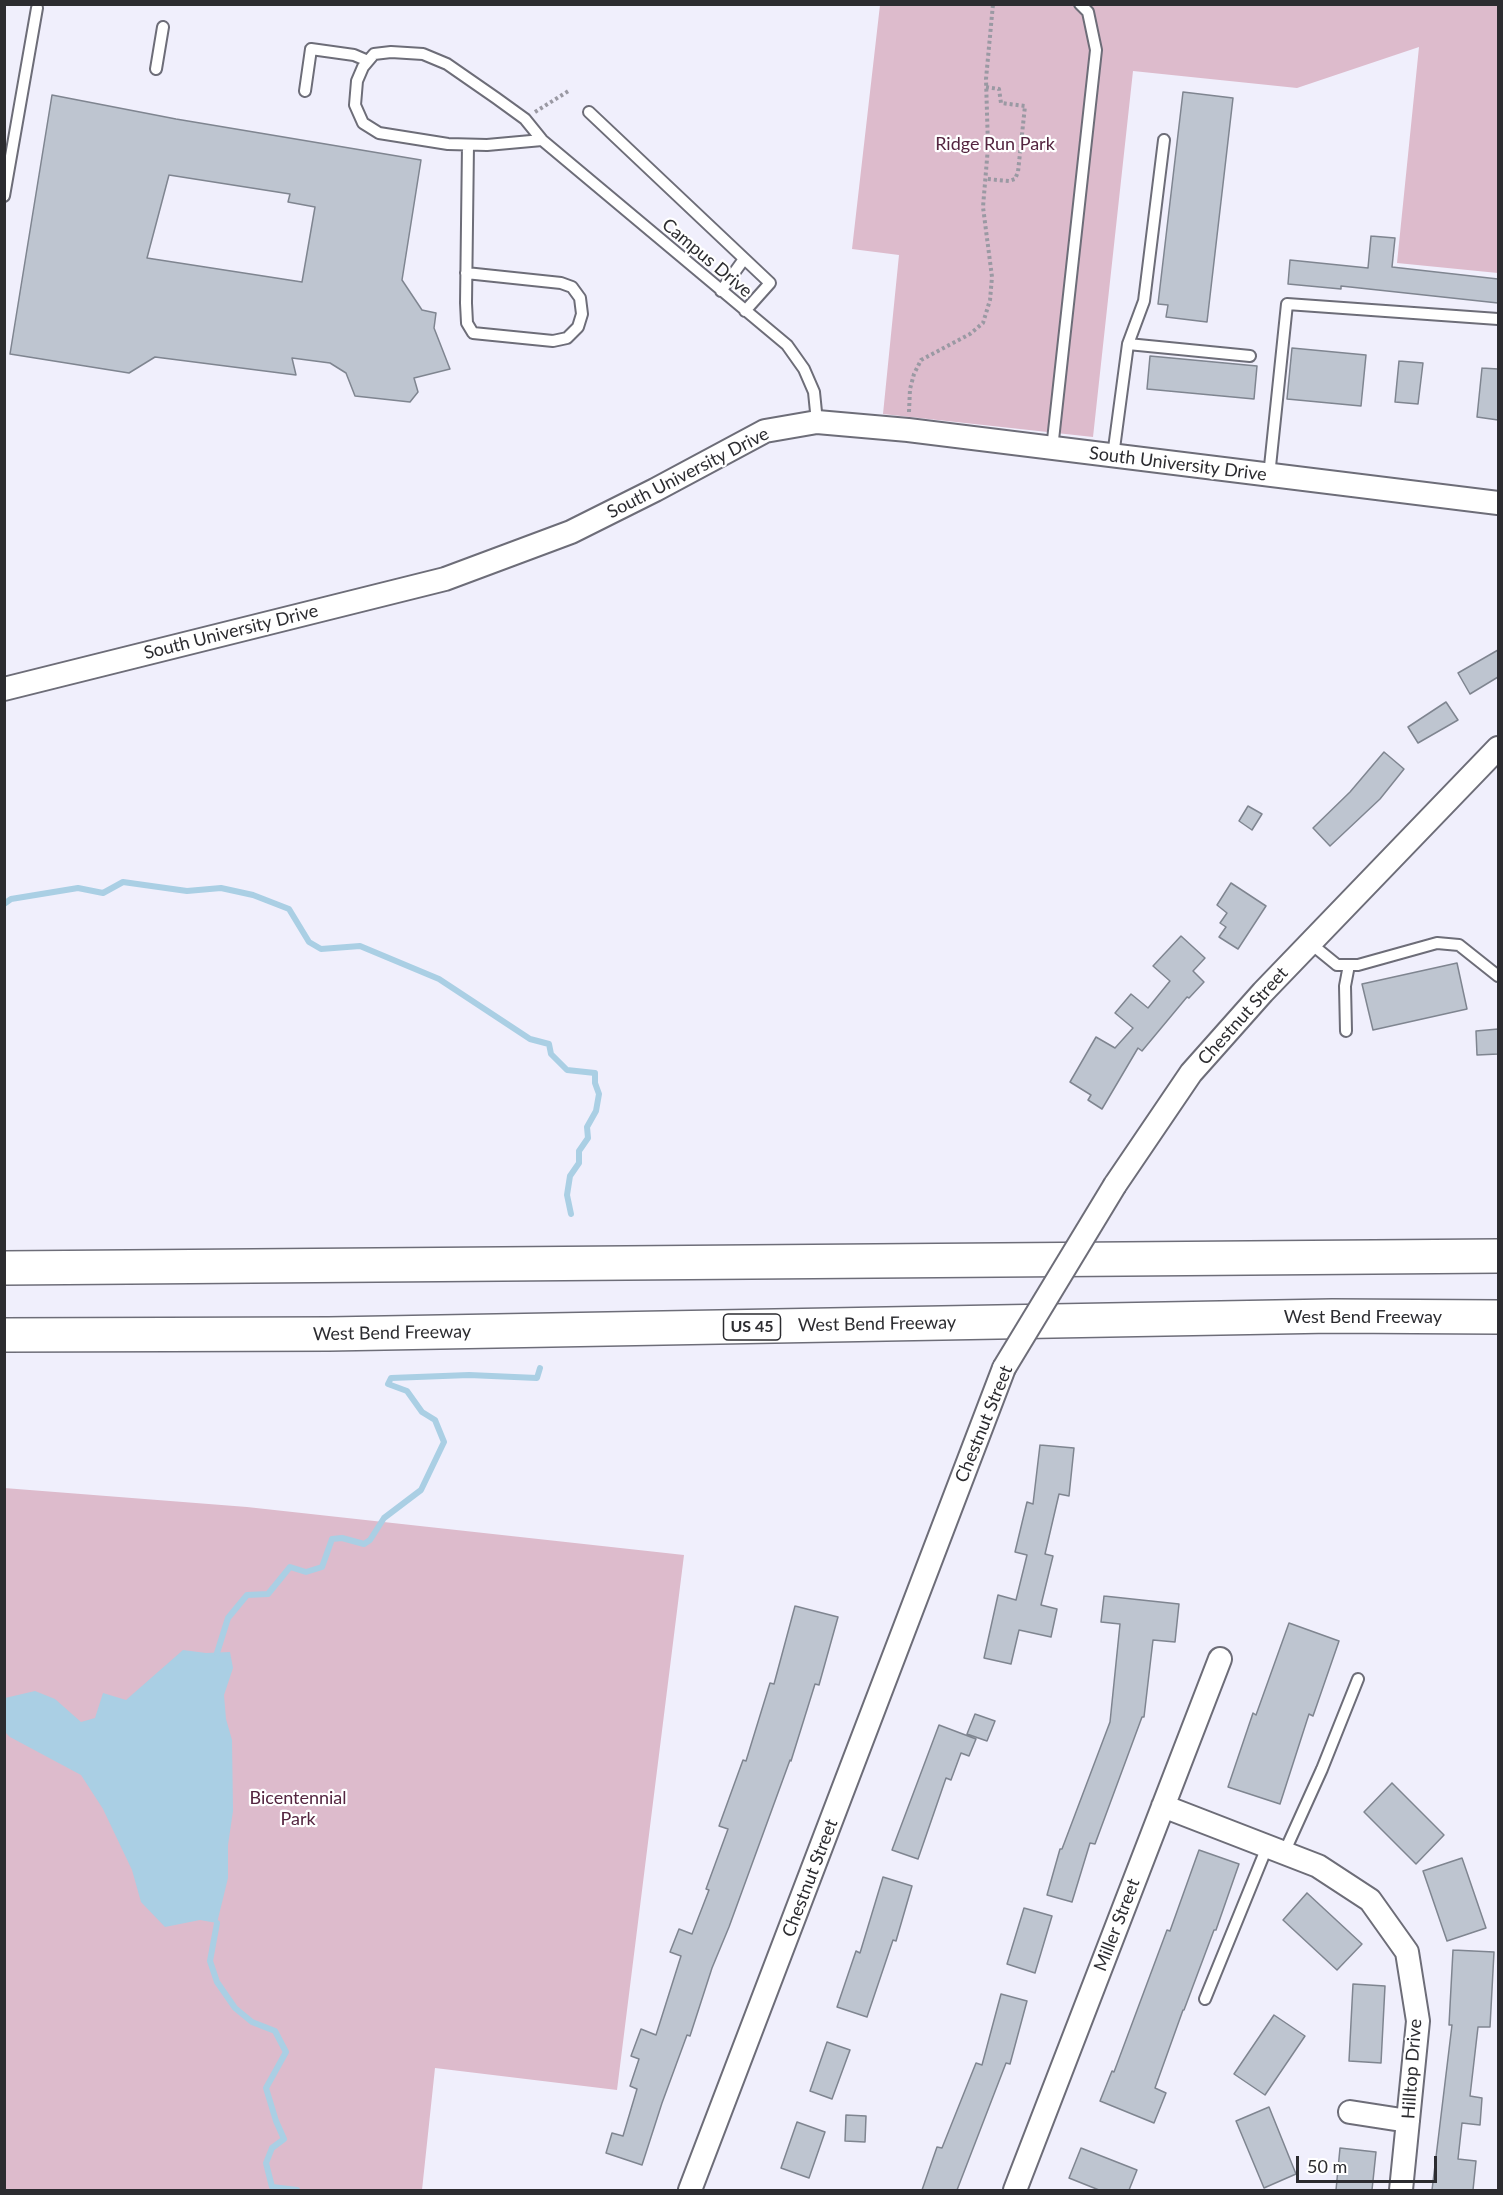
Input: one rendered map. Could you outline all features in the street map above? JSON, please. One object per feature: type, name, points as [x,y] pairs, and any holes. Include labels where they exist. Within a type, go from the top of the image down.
[{"type":"highway","points":[[4,1268],[1498,1256]]},
{"type":"highway","name":"West Bend Freeway","points":[[4,1335],[329,1335],[1332,1316],[1498,1317]]},
{"type":"street","name":"South University Drive","points":[[4,689],[445,579],[571,532],[765,431],[817,422],[908,430],[1498,503]]},
{"type":"street","name":"Chestnut Street","points":[[690,2190],[1004,1368],[1115,1185],[1191,1073],[1263,992],[1498,748]]},
{"type":"street","name":"Miller Street","points":[[1015,2190],[1220,1659]]},
{"type":"street","name":"Hilltop Drive","points":[[1163,1806],[1318,1866],[1370,1900],[1407,1952],[1418,2021],[1401,2190]]},
{"type":"street","points":[[1350,2112],[1408,2121]]},
{"type":"lane","points":[[1052,449],[1096,50],[1088,12],[1080,4]]},
{"type":"lane","points":[[4,196],[37,8]]},
{"type":"lane","points":[[156,69],[162,27]]},
{"type":"lane","points":[[305,91],[311,49],[354,55],[368,61],[357,81],[355,105],[363,123],[379,133],[468,145],[542,140]]},
{"type":"lane","name":"Campus Drive","points":[[368,61],[374,54],[391,52],[423,54],[447,64],[525,119],[542,140],[787,345],[804,369],[814,392],[817,422]]},
{"type":"lane","points":[[589,112],[770,283],[745,311]]},
{"type":"lane","points":[[1113,456],[1128,344],[1144,300],[1164,140]]},
{"type":"lane","points":[[466,273],[561,283],[572,287],[580,298],[582,314],[578,327],[567,338],[553,341],[473,333],[466,323],[466,273],[468,145]]},
{"type":"lane","points":[[721,291],[744,259]]},
{"type":"lane","points":[[1269,476],[1287,304],[1498,319]]},
{"type":"lane","points":[[1128,344],[1250,356]]},
{"type":"lane","points":[[1310,943],[1337,965],[1358,965],[1437,944],[1459,945],[1498,976]]},
{"type":"lane","points":[[1346,1031],[1345,986],[1348,965]]},
{"type":"lane","points":[[1205,1999],[1275,1850],[1318,1779],[1358,1679]]},
{"type":"path","points":[[908,430],[910,389],[921,360],[970,334],[982,323],[990,300],[992,277],[983,207],[988,147],[986,87],[993,4]]},
{"type":"path","points":[[986,87],[999,89],[1001,103],[1024,106],[1018,172],[1015,179],[1009,181],[987,179]]},
{"type":"green space","name":"Ridge Run Park","points":[[880,5],[1498,5],[1498,273],[1397,263],[1419,47],[1297,88],[1133,71],[1093,437],[883,414],[899,255],[852,249]]},
{"type":"green space","name":"Bicentennial Park","points":[[4,1488],[247,1507],[684,1555],[617,2090],[435,2068],[422,2190],[5,2190]]},
{"type":"water","points":[[183,1650],[206,1653],[230,1652],[233,1668],[224,1695],[226,1719],[232,1740],[233,1811],[228,1845],[228,1878],[217,1923],[200,1920],[165,1927],[141,1902],[132,1870],[103,1809],[81,1775],[10,1737],[5,1732],[5,1698],[35,1691],[55,1699],[81,1722],[95,1718],[103,1693],[126,1700]]},
{"type":"building","points":[[1183,92],[1233,98],[1207,322],[1166,317],[1168,305],[1158,304]]},
{"type":"building","points":[[52,95],[176,119],[421,160],[402,280],[422,310],[436,313],[434,328],[450,369],[414,378],[418,392],[410,402],[355,396],[346,373],[330,363],[292,358],[296,375],[155,357],[129,373],[10,354]],"holes":[[[169,175],[290,194],[288,202],[315,207],[302,282],[147,258]]]},
{"type":"building","points":[[1371,236],[1395,238],[1392,267],[1498,279],[1498,303],[1341,286],[1341,289],[1288,284],[1290,260],[1368,268]]},
{"type":"building","points":[[1292,348],[1366,355],[1361,406],[1287,399]]},
{"type":"building","points":[[1150,356],[1257,366],[1254,399],[1147,389]]},
{"type":"building","points":[[1399,361],[1423,363],[1418,404],[1395,402]]},
{"type":"building","points":[[1482,368],[1498,369],[1498,420],[1477,417]]},
{"type":"building","points":[[1498,650],[1498,677],[1470,694],[1458,673]]},
{"type":"building","points":[[1446,702],[1458,720],[1418,743],[1408,727]]},
{"type":"building","points":[[1384,752],[1404,769],[1380,799],[1330,846],[1313,828],[1350,792]]},
{"type":"building","points":[[1248,806],[1262,814],[1252,830],[1239,821]]},
{"type":"building","points":[[1231,883],[1266,906],[1238,949],[1219,937],[1226,927],[1220,923],[1227,913],[1217,905]]},
{"type":"building","points":[[1181,936],[1205,958],[1193,971],[1204,982],[1189,998],[1187,997],[1142,1051],[1138,1048],[1102,1109],[1088,1100],[1091,1095],[1070,1082],[1096,1037],[1115,1048],[1133,1028],[1115,1013],[1131,994],[1148,1008],[1170,981],[1153,966]]},
{"type":"building","points":[[1457,963],[1467,1009],[1373,1030],[1362,984]]},
{"type":"building","points":[[1498,1029],[1498,1054],[1477,1055],[1476,1031]]},
{"type":"building","points":[[1040,1445],[1074,1448],[1069,1496],[1059,1494],[1045,1554],[1053,1556],[1041,1605],[1057,1609],[1051,1637],[1019,1630],[1011,1664],[984,1658],[998,1595],[1016,1600],[1027,1555],[1015,1552],[1027,1502],[1033,1504]]},
{"type":"building","points":[[1104,1596],[1179,1604],[1175,1642],[1153,1640],[1144,1717],[1142,1717],[1095,1844],[1090,1843],[1072,1902],[1047,1895],[1060,1849],[1062,1849],[1110,1722],[1120,1624],[1101,1622]]},
{"type":"building","points":[[795,1606],[838,1617],[819,1685],[815,1684],[791,1761],[712,1968],[690,2036],[687,2035],[642,2165],[606,2153],[612,2133],[623,2136],[637,2089],[630,2086],[639,2059],[631,2056],[641,2029],[656,2035],[681,1956],[670,1952],[679,1929],[692,1934],[709,1890],[706,1889],[728,1829],[719,1826],[743,1760],[746,1761],[770,1683],[774,1684]]},
{"type":"building","points":[[1289,1623],[1339,1641],[1313,1716],[1309,1714],[1280,1804],[1228,1787],[1253,1713],[1256,1715]]},
{"type":"building","points":[[975,1714],[995,1721],[987,1741],[967,1734]]},
{"type":"building","points":[[939,1725],[976,1739],[969,1756],[961,1753],[951,1780],[946,1778],[918,1859],[892,1850]]},
{"type":"building","points":[[1392,1783],[1444,1835],[1416,1864],[1364,1812]]},
{"type":"building","points":[[1199,1850],[1239,1864],[1155,2088],[1166,2093],[1154,2123],[1100,2101],[1112,2071],[1114,2072],[1167,1930],[1170,1931]]},
{"type":"building","points":[[1462,1858],[1486,1928],[1447,1941],[1423,1871]]},
{"type":"building","points":[[883,1877],[912,1886],[896,1941],[893,1940],[867,2017],[837,2007],[856,1951],[860,1953]]},
{"type":"building","points":[[1307,1893],[1362,1944],[1337,1970],[1283,1920]]},
{"type":"building","points":[[1024,1908],[1052,1916],[1035,1973],[1007,1964]]},
{"type":"building","points":[[1453,1950],[1494,1952],[1490,2027],[1478,2027],[1470,2096],[1482,2098],[1480,2125],[1462,2123],[1458,2159],[1476,2161],[1473,2190],[1432,2190],[1452,2025],[1449,2025]]},
{"type":"building","points":[[1353,1984],[1385,1986],[1381,2063],[1349,2061]]},
{"type":"building","points":[[1001,1994],[1027,2001],[1010,2064],[1006,2063],[957,2190],[922,2190],[937,2147],[942,2148],[976,2063],[982,2065]]},
{"type":"building","points":[[1274,2015],[1305,2036],[1265,2095],[1234,2074]]},
{"type":"building","points":[[827,2042],[850,2050],[832,2099],[810,2091]]},
{"type":"building","points":[[1269,2107],[1296,2174],[1264,2188],[1236,2121]]},
{"type":"building","points":[[846,2115],[866,2116],[865,2142],[845,2141]]},
{"type":"building","points":[[797,2122],[825,2132],[809,2178],[781,2168]]},
{"type":"building","points":[[1081,2148],[1137,2170],[1129,2190],[1099,2190],[1069,2178]]},
{"type":"building","points":[[1340,2148],[1376,2152],[1372,2190],[1336,2190]]},
{"type":"waterway","points":[[4,904],[11,899],[78,888],[103,893],[123,882],[187,891],[221,888],[253,895],[289,909],[309,942],[321,949],[360,946],[439,979],[530,1039],[549,1044],[551,1054],[567,1070],[595,1073],[595,1083],[599,1094],[596,1111],[587,1127],[588,1138],[579,1151],[579,1163],[570,1176],[567,1195],[571,1214]]},
{"type":"waterway","points":[[217,1653],[228,1618],[247,1595],[268,1594],[290,1567],[306,1572],[322,1567],[332,1539],[342,1538],[364,1544],[370,1540],[384,1518],[421,1490],[444,1442],[435,1420],[422,1412],[407,1391],[388,1384],[391,1378],[469,1375],[537,1378],[540,1368]]},
{"type":"waterway","points":[[217,1923],[210,1961],[217,1982],[235,2008],[252,2022],[275,2031],[286,2052],[266,2088],[284,2139],[272,2148],[266,2163],[272,2187],[297,2190]]}]
